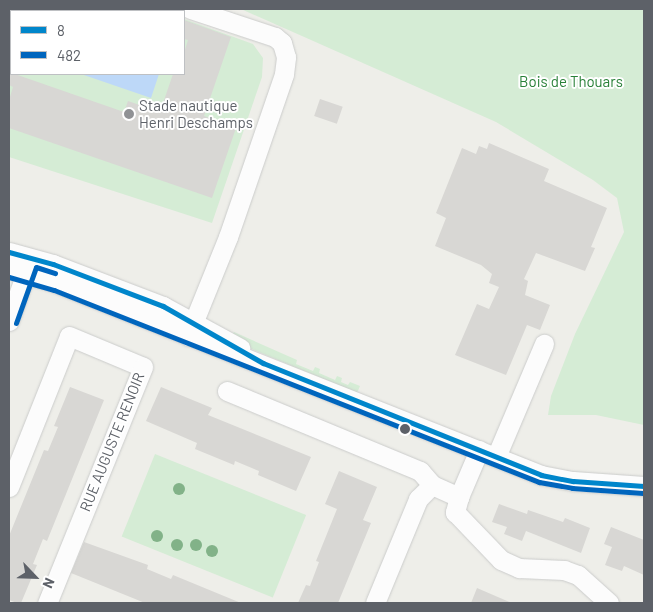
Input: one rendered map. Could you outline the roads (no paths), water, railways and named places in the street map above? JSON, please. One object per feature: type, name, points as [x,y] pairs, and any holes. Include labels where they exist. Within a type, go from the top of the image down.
[{"type":"street","points":[[191,9],[275,37],[282,43],[286,57],[284,74],[228,237],[191,329]]},
{"type":"street","points":[[9,252],[22,267],[191,329],[263,362],[541,475],[573,481],[644,486]]},
{"type":"street","points":[[9,321],[22,267]]},
{"type":"street","name":"RUE AUGUSTE RENOIR","points":[[9,487],[69,336],[143,366],[47,603]]},
{"type":"street","points":[[496,457],[544,344]]},
{"type":"street","points":[[227,391],[420,471],[432,485],[459,497]]},
{"type":"street","points":[[478,450],[455,512],[501,560],[519,568],[564,570],[578,575],[610,603]]},
{"type":"street","points":[[375,603],[418,499],[432,485]]},
{"type":"water","points":[[84,75],[159,75],[151,98]]},
{"type":"place","name":"Stade nautique Henri Deschamps","points":[[129,114]]},
{"type":"park label","name":"Bois de Thouars","points":[[571,82]]}]
